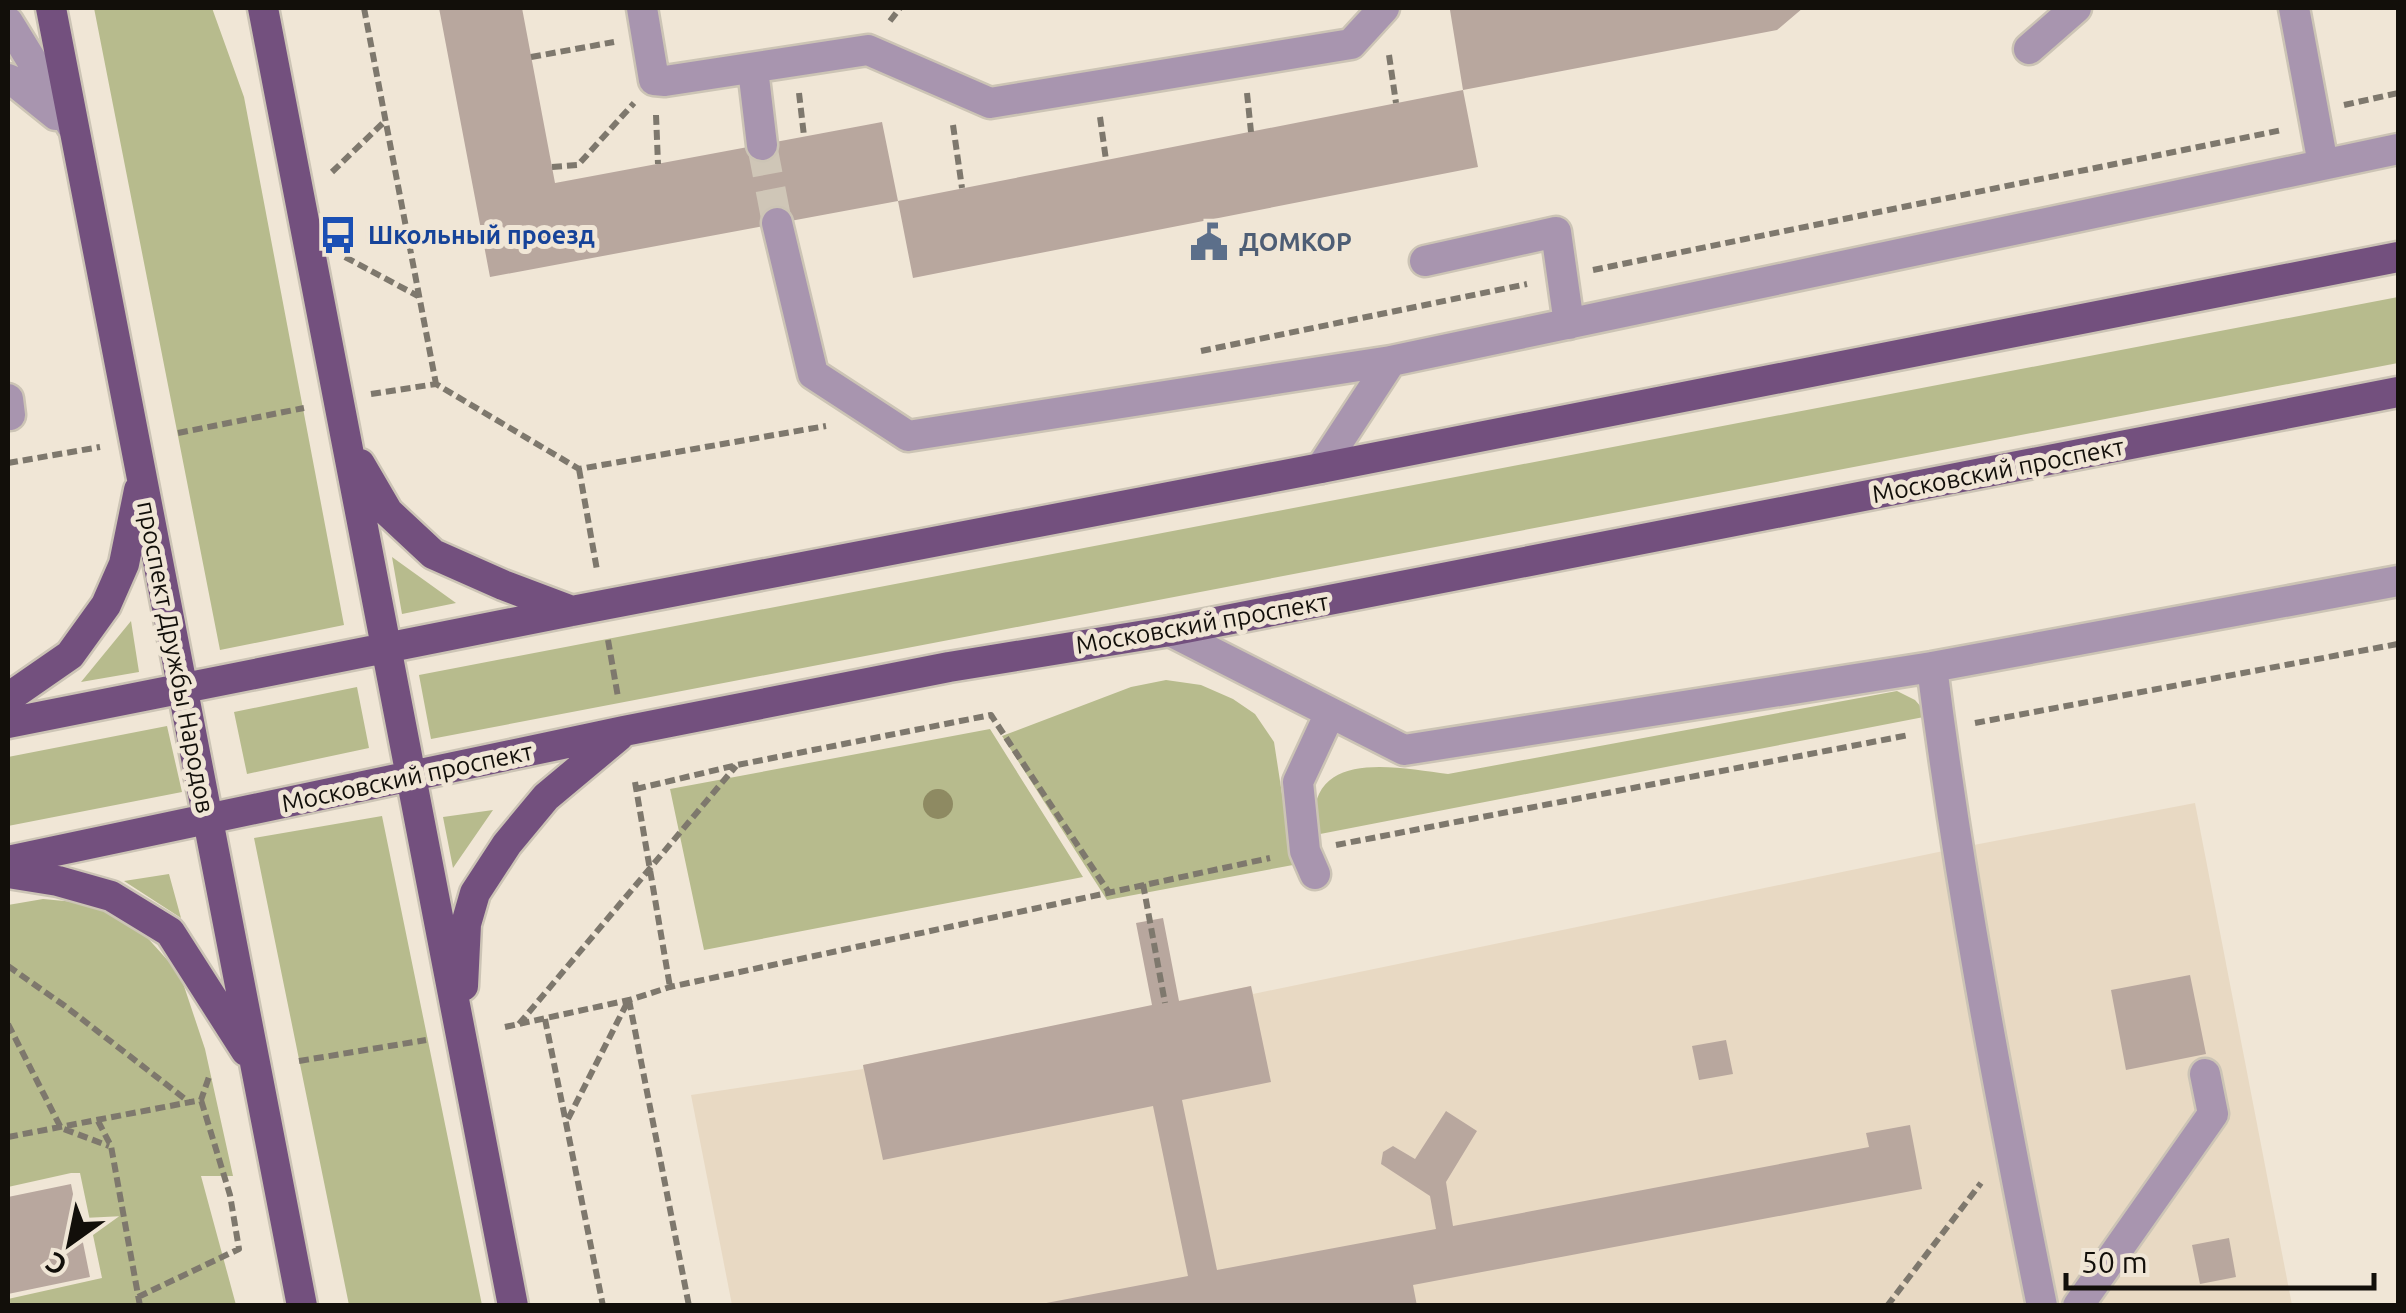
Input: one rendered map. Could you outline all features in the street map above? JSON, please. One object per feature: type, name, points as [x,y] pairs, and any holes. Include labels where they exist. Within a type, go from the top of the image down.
[{"type":"main road","name":"проспект Дружбы Народов","points":[[51,8],[302,1306]]},
{"type":"main road","points":[[244,8],[275,71]]},
{"type":"main road","points":[[263,8],[513,1306]]},
{"type":"main road","points":[[8,723],[572,610],[2398,258]]},
{"type":"main road","name":"Московский проспект","points":[[8,861],[411,776],[622,717],[1170,630],[2398,392]]},
{"type":"main road","points":[[347,443],[388,512],[433,554],[572,610]]},
{"type":"main road","points":[[8,698],[70,655],[106,605],[124,564],[142,478]]},
{"type":"main road","points":[[461,1034],[466,924],[475,893],[507,844],[546,797],[622,717]]},
{"type":"main road","points":[[8,873],[58,880],[111,896],[170,932],[256,1068]]},
{"type":"street","points":[[645,22],[654,80],[868,50],[990,103],[1351,44],[1384,8]]},
{"type":"street","points":[[2029,49],[2076,8]]},
{"type":"street","points":[[2294,8],[2323,164]]},
{"type":"street","points":[[8,22],[74,129]]},
{"type":"street","points":[[753,68],[762,144]]},
{"type":"street","points":[[8,79],[74,129]]},
{"type":"street","points":[[778,223],[813,374],[908,436],[1391,362],[2398,150]]},
{"type":"street","points":[[1425,261],[1556,232],[1569,324]]},
{"type":"street","points":[[1321,468],[1391,362]]},
{"type":"street","points":[[1170,630],[1404,750],[1932,667],[2398,580]]},
{"type":"street","points":[[1932,667],[1990,1049],[2042,1306]]},
{"type":"street","points":[[1310,862],[1298,782],[1330,713]]},
{"type":"street","points":[[2078,1306],[2213,1114],[2205,1074]]},
{"type":"path","points":[[364,8],[436,384]]},
{"type":"path","points":[[532,57],[645,22]]},
{"type":"path","points":[[654,80],[658,164]]},
{"type":"path","points":[[552,167],[578,165],[654,80]]},
{"type":"path","points":[[946,84],[962,188]]},
{"type":"path","points":[[1192,353],[2314,117],[2398,93]]},
{"type":"path","points":[[332,188],[330,173],[386,122]]},
{"type":"path","points":[[340,245],[346,272]]},
{"type":"path","points":[[342,255],[419,296]]},
{"type":"path","points":[[367,377],[370,394],[436,384],[579,468],[879,417]]},
{"type":"path","points":[[178,433],[304,408]]},
{"type":"path","points":[[8,464],[104,447]]},
{"type":"path","points":[[579,468],[596,570]]},
{"type":"path","points":[[608,639],[622,717]]},
{"type":"path","points":[[505,1027],[1108,891],[1310,862],[1940,729],[2398,644]]},
{"type":"path","points":[[670,987],[636,786],[990,715],[1108,891]]},
{"type":"path","points":[[518,1024],[737,765]]},
{"type":"path","points":[[1143,884],[1165,1002]]},
{"type":"path","points":[[8,966],[188,1102]]},
{"type":"path","points":[[567,1120],[629,1000]]},
{"type":"path","points":[[629,1000],[689,1306]]},
{"type":"path","points":[[546,1019],[603,1306]]},
{"type":"path","points":[[8,1024],[61,1128],[110,1146]]},
{"type":"path","points":[[299,1062],[428,1040]]},
{"type":"path","points":[[98,1121],[110,1146],[139,1301],[239,1250],[230,1195],[201,1100],[210,1074]]},
{"type":"path","points":[[8,1136],[201,1100]]},
{"type":"path","points":[[1888,1306],[2010,1145]]},
{"type":"shaded area","points":[[2195,803],[2292,1305],[732,1305],[691,1095],[863,1069],[863,1065],[1251,986],[1253,994]]},
{"type":"green space","points":[[94,8],[212,8],[244,97],[344,625],[220,650]]},
{"type":"green space","points":[[2398,297],[2398,363],[431,739],[419,675]]},
{"type":"green space","points":[[392,557],[456,603],[402,614]]},
{"type":"green space","points":[[131,621],[139,672],[81,682]]},
{"type":"green space","points":[[1166,680],[1201,685],[1255,714],[1274,742],[1293,865],[1107,900],[1002,736],[1131,687]]},
{"type":"green space","points":[[357,687],[369,748],[247,774],[234,712]]},
{"type":"green space","points":[[1897,691],[1915,700],[1929,716],[1315,835],[1315,807],[1323,787],[1337,775],[1356,769],[1402,768],[1448,774]]},
{"type":"green space","points":[[167,726],[182,792],[8,826],[8,757]]},
{"type":"green space","points":[[990,729],[1083,877],[704,950],[670,789]]},
{"type":"green space","points":[[493,810],[453,868],[443,817]]},
{"type":"green space","points":[[382,816],[482,1305],[349,1305],[254,838]]},
{"type":"green space","points":[[169,874],[181,918],[124,881]]},
{"type":"green space","points":[[43,899],[97,904],[144,934],[180,974],[205,1049],[233,1176],[201,1176],[236,1305],[8,1306],[8,1299],[102,1278],[80,1173],[8,1187],[8,905]]},
{"type":"building","points":[[439,8],[522,8],[555,183],[882,122],[898,201],[490,277]]},
{"type":"building","points":[[1803,8],[1777,30],[1463,90],[1450,10]]},
{"type":"building","points":[[1463,90],[1478,167],[913,278],[898,201]]},
{"type":"building","points":[[1163,918],[1179,1001],[1251,986],[1271,1082],[1182,1100],[1217,1270],[1436,1229],[1430,1196],[1381,1164],[1383,1152],[1393,1146],[1415,1159],[1446,1111],[1477,1131],[1446,1182],[1453,1226],[1869,1147],[1866,1133],[1910,1125],[1922,1189],[1413,1285],[1417,1306],[1041,1306],[1188,1276],[1153,1106],[883,1160],[863,1065],[1152,1005],[1136,923]]},
{"type":"building","points":[[2190,975],[2206,1054],[2126,1070],[2111,990]]},
{"type":"building","points":[[1726,1040],[1733,1074],[1699,1080],[1692,1046]]},
{"type":"building","points":[[71,1184],[90,1277],[8,1294],[8,1197]]},
{"type":"building","points":[[2229,1238],[2236,1277],[2200,1284],[2192,1245]]},
{"type":"tunnel","points":[[762,145],[777,223]]},
{"type":"place","name":"Школьный проезд","points":[[338,235]]},
{"type":"place","name":"ДОМКОР","points":[[1209,242]]}]
